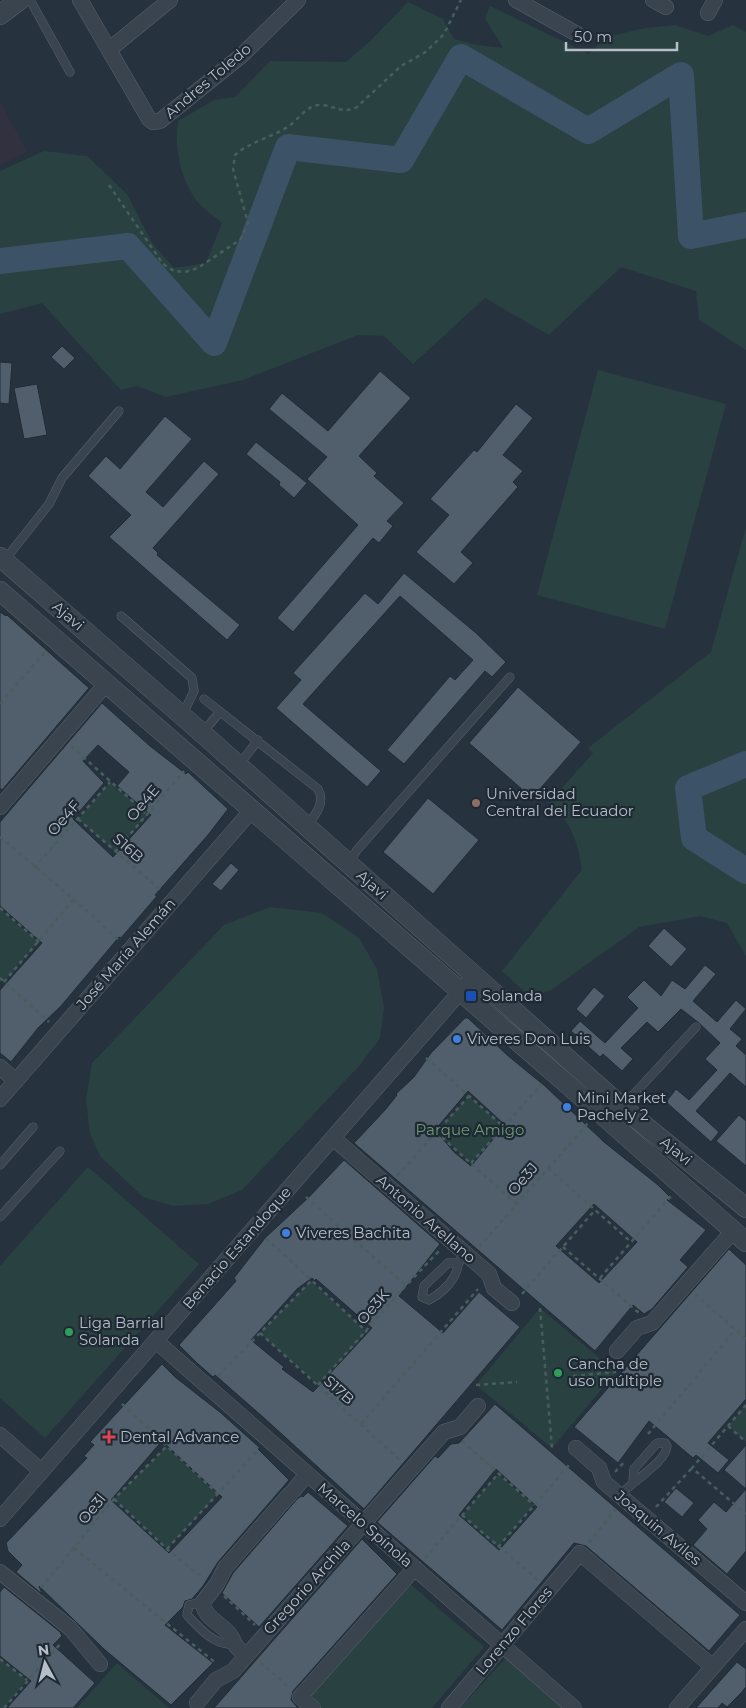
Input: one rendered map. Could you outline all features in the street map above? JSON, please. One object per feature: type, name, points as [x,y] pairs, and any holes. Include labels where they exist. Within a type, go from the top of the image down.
[{"type":"street","points":[[0,15],[20,0]]},
{"type":"street","name":"Andres Toledo","points":[[80,0],[149,119],[153,122],[160,121],[241,56],[298,0]]},
{"type":"street","points":[[110,50],[170,0]]},
{"type":"street","points":[[516,0],[577,34]]},
{"type":"street","name":"Ajavi","points":[[2,559],[202,733],[474,976],[570,1058],[622,1107],[746,1208]]},
{"type":"street","name":"Ajavi","points":[[0,591],[739,1236]]},
{"type":"street","points":[[0,807],[106,684]]},
{"type":"street","name":"José María Alemán","points":[[0,1098],[252,810]]},
{"type":"street","name":"Benacio Estandoque","points":[[0,1519],[474,976]]},
{"type":"street","points":[[0,1067],[16,1081]]},
{"type":"street","name":"Antonio Arellano","points":[[333,1138],[466,1256],[489,1274],[494,1288],[517,1298]]},
{"type":"street","points":[[617,1351],[637,1328],[652,1323],[739,1236]]},
{"type":"street","name":"Marcelo Spínola","points":[[156,1341],[364,1524],[418,1565],[504,1646],[574,1708]]},
{"type":"street","name":"Gregorio Archila","points":[[197,1703],[216,1680],[233,1671],[250,1657],[444,1432],[460,1427],[478,1406]]},
{"type":"street","points":[[0,1435],[42,1471]]},
{"type":"street","name":"Joaquin Aviles","points":[[576,1448],[599,1468],[604,1482],[619,1501],[746,1603]]},
{"type":"street","points":[[250,1657],[233,1644],[232,1637],[205,1611],[203,1602],[214,1588],[225,1568],[307,1474]]},
{"type":"street","points":[[580,1553],[713,1667]]},
{"type":"street","name":"Lorenzo Flores","points":[[449,1708],[504,1646],[507,1637],[580,1553]]},
{"type":"street","points":[[313,1708],[300,1697],[418,1565]]},
{"type":"street","points":[[0,1572],[70,1628],[100,1664]]},
{"type":"street","points":[[677,1708],[746,1630]]},
{"type":"lane","points":[[30,0],[70,72]]},
{"type":"lane","points":[[2,559],[49,504],[62,478],[119,411]]},
{"type":"lane","points":[[121,616],[192,678],[194,691],[182,716]]},
{"type":"lane","points":[[348,864],[357,850],[510,677]]},
{"type":"lane","points":[[204,699],[258,740],[321,793],[320,806],[306,826]]},
{"type":"lane","points":[[202,733],[220,712]]},
{"type":"lane","points":[[238,765],[258,740]]},
{"type":"lane","points":[[622,1107],[696,1026]]},
{"type":"lane","points":[[0,1165],[33,1127]]},
{"type":"lane","points":[[0,1217],[60,1151]]},
{"type":"lane","points":[[466,1256],[456,1274],[440,1294],[429,1300],[425,1299],[422,1292],[424,1286],[448,1263],[466,1256]]},
{"type":"lane","points":[[619,1501],[633,1481],[634,1469],[657,1443],[664,1443],[667,1446],[666,1452],[643,1477],[633,1481]]},
{"type":"path","points":[[109,185],[163,264],[174,271],[185,272],[198,268],[241,239],[248,223],[233,169],[235,155],[245,146],[288,127],[312,107],[320,104],[349,111],[357,107],[401,66],[424,53],[444,34],[461,0]]},
{"type":"path","points":[[0,704],[49,648]]},
{"type":"path","points":[[67,742],[148,815]]},
{"type":"path","name":"Oe4E","points":[[115,852],[186,768]]},
{"type":"path","name":"Oe4F","points":[[34,868],[110,782]]},
{"type":"path","name":"S16B","points":[[78,819],[164,893]]},
{"type":"path","points":[[0,838],[34,868],[74,899],[122,942]]},
{"type":"path","points":[[4,982],[74,899]]},
{"type":"path","points":[[0,909],[39,942]]},
{"type":"path","points":[[0,978],[50,1023]]},
{"type":"path","points":[[426,1058],[504,1127]]},
{"type":"path","points":[[471,1163],[544,1082]]},
{"type":"path","points":[[394,1179],[469,1096]]},
{"type":"path","name":"Oe3J","points":[[466,1256],[516,1204],[589,1122]]},
{"type":"path","points":[[436,1132],[516,1204]]},
{"type":"path","points":[[548,1168],[631,1242]]},
{"type":"path","points":[[600,1278],[672,1195]]},
{"type":"path","points":[[306,1198],[406,1286]]},
{"type":"path","points":[[517,1298],[595,1210]]},
{"type":"path","points":[[263,1235],[367,1332]]},
{"type":"path","name":"Oe3K","points":[[318,1385],[445,1245]]},
{"type":"path","points":[[563,1247],[643,1316]]},
{"type":"path","points":[[213,1382],[311,1280]]},
{"type":"path","points":[[361,1424],[483,1284]]},
{"type":"path","points":[[690,1290],[746,1340]]},
{"type":"path","points":[[540,1308],[552,1448]]},
{"type":"path","points":[[643,1441],[735,1330]]},
{"type":"path","name":"S17B","points":[[260,1332],[404,1464]]},
{"type":"path","points":[[573,1376],[616,1372]]},
{"type":"path","points":[[476,1385],[517,1382]]},
{"type":"path","points":[[122,1404],[218,1494]]},
{"type":"path","points":[[651,1514],[746,1406]]},
{"type":"path","points":[[728,1426],[746,1442]]},
{"type":"path","points":[[456,1435],[534,1505]]},
{"type":"path","points":[[167,1549],[262,1446]]},
{"type":"path","name":"Oe3l","points":[[39,1590],[114,1499],[166,1447]]},
{"type":"path","points":[[613,1474],[631,1454]]},
{"type":"path","points":[[498,1546],[570,1464]]},
{"type":"path","points":[[692,1468],[746,1514]]},
{"type":"path","points":[[418,1565],[498,1474]]},
{"type":"path","points":[[114,1499],[167,1549],[261,1630]]},
{"type":"path","points":[[580,1553],[619,1501]]},
{"type":"path","points":[[462,1515],[544,1586]]},
{"type":"path","points":[[74,1548],[220,1667]]},
{"type":"path","points":[[4,1708],[64,1640]]},
{"type":"path","points":[[250,1657],[300,1697]]},
{"type":"path","points":[[0,1659],[27,1680]]},
{"type":"shaded area","points":[[0,101],[27,152],[0,165]]},
{"type":"green space","points":[[408,2],[443,19],[454,39],[477,45],[503,48],[485,18],[490,6],[589,54],[605,37],[646,28],[675,25],[708,36],[733,25],[746,32],[746,350],[699,320],[696,291],[621,267],[549,335],[485,298],[413,364],[384,336],[358,335],[243,380],[166,397],[137,386],[121,390],[42,303],[0,314],[0,171],[44,151],[87,156],[127,194],[152,243],[174,268],[206,263],[222,223],[199,203],[186,182],[178,152],[178,121],[214,100],[235,97],[270,61],[346,62],[371,40]]},
{"type":"green space","points":[[598,370],[726,404],[665,629],[537,595]]},
{"type":"green space","points":[[746,527],[746,956],[727,923],[700,916],[639,927],[551,990],[530,997],[502,971],[582,870],[576,841],[563,817],[549,803],[593,753],[588,748],[711,652]]},
{"type":"green space","points":[[110,782],[148,815],[115,852],[78,819]]},
{"type":"green space","points":[[270,907],[322,913],[359,938],[377,969],[384,1008],[380,1038],[359,1066],[242,1190],[208,1204],[173,1206],[143,1197],[100,1156],[90,1133],[86,1100],[92,1063],[224,925]]},
{"type":"green space","points":[[0,909],[39,942],[4,982],[0,978]]},
{"type":"green space","name":"Parque Amigo","points":[[469,1096],[504,1127],[471,1163],[436,1132]]},
{"type":"green space","name":"Liga Barrial Solanda","points":[[88,1167],[199,1264],[45,1438],[0,1398],[0,1266]]},
{"type":"green space","points":[[311,1281],[367,1332],[318,1385],[260,1333]]},
{"type":"green space","points":[[540,1308],[616,1372],[552,1448],[476,1385]]},
{"type":"green space","points":[[746,1405],[746,1442],[728,1426]]},
{"type":"green space","points":[[166,1447],[218,1494],[167,1549],[114,1499]]},
{"type":"green space","points":[[498,1474],[534,1505],[498,1547],[462,1515]]},
{"type":"green space","points":[[409,1583],[484,1647],[432,1708],[313,1708],[306,1702]]},
{"type":"green space","points":[[507,1657],[564,1708],[460,1708]]},
{"type":"green space","points":[[0,1659],[27,1680],[4,1708],[0,1708]]},
{"type":"green space","points":[[117,1663],[169,1708],[77,1708]]},
{"type":"building","points":[[62,346],[75,358],[64,369],[51,357]]},
{"type":"building","points":[[0,362],[12,363],[9,404],[0,403]]},
{"type":"building","points":[[380,371],[411,398],[359,456],[377,473],[374,476],[404,503],[387,521],[393,526],[379,543],[373,538],[293,632],[277,618],[358,525],[307,479],[327,457],[269,409],[282,393],[328,431]]},
{"type":"building","points":[[37,384],[47,435],[24,439],[14,388]]},
{"type":"building","points":[[516,404],[533,418],[503,455],[523,471],[513,482],[518,487],[461,552],[473,563],[454,584],[416,552],[449,515],[430,499],[474,450],[477,452]]},
{"type":"building","points":[[165,416],[192,439],[146,492],[163,507],[204,461],[219,474],[153,548],[158,553],[157,555],[240,625],[227,640],[109,537],[131,515],[88,476],[106,456],[120,469]]},
{"type":"building","points":[[256,442],[307,483],[294,498],[279,485],[280,482],[246,454]]},
{"type":"building","points":[[404,573],[476,633],[506,662],[492,677],[485,671],[404,764],[387,750],[450,676],[455,680],[473,660],[400,596],[303,704],[381,771],[367,787],[276,708],[301,680],[293,673],[365,593],[378,604]]},
{"type":"building","points":[[0,612],[7,615],[89,688],[2,790],[0,788]]},
{"type":"building","points":[[518,687],[581,742],[532,798],[469,743]]},
{"type":"building","points":[[102,703],[150,746],[186,774],[188,772],[228,809],[121,938],[119,937],[61,1006],[38,1028],[11,1062],[0,1053],[0,990],[42,943],[0,906],[0,822]],"holes":[[[98,745],[129,772],[117,786],[151,815],[113,857],[73,819],[104,783],[83,761]]]},
{"type":"building","points":[[428,798],[479,840],[433,894],[383,852]]},
{"type":"building","points":[[231,863],[239,870],[221,891],[212,884]]},
{"type":"building","points":[[664,928],[687,949],[671,967],[648,946]]},
{"type":"building","points":[[705,965],[716,974],[693,1001],[717,1022],[736,1000],[746,1009],[730,1029],[742,1039],[736,1046],[746,1055],[746,1087],[730,1073],[696,1111],[719,1132],[711,1142],[666,1102],[676,1089],[689,1100],[717,1070],[705,1059],[720,1043],[699,1023],[681,1009],[658,1032],[647,1022],[621,1048],[633,1059],[622,1071],[603,1054],[600,1057],[571,1031],[580,1021],[605,1043],[638,1008],[627,997],[644,980],[661,996],[672,980],[685,989]]},
{"type":"building","points":[[594,987],[605,996],[586,1018],[576,1009]]},
{"type":"building","points":[[465,1018],[468,1018],[507,1055],[545,1086],[604,1142],[658,1185],[670,1197],[667,1200],[706,1230],[680,1260],[688,1267],[652,1309],[644,1314],[633,1305],[595,1351],[354,1143],[386,1109],[396,1094],[414,1077],[431,1053]],"holes":[[[468,1091],[505,1125],[471,1166],[454,1152],[435,1130]],[[594,1204],[637,1242],[599,1283],[556,1246]]]},
{"type":"building","points":[[739,1115],[746,1121],[746,1166],[716,1141]]},
{"type":"building","points":[[344,1160],[440,1244],[399,1296],[443,1333],[479,1292],[520,1327],[364,1509],[263,1417],[215,1375],[213,1377],[179,1345],[236,1281],[234,1278],[265,1238],[309,1197]],"holes":[[[312,1278],[315,1281],[316,1279],[372,1328],[313,1392],[282,1369],[284,1367],[251,1340],[297,1289]]]},
{"type":"building","points":[[729,1249],[746,1265],[746,1399],[708,1443],[729,1460],[718,1473],[696,1455],[693,1458],[649,1421],[618,1463],[574,1427]]},
{"type":"building","points":[[162,1364],[260,1448],[258,1449],[289,1480],[218,1562],[203,1586],[192,1599],[185,1601],[183,1607],[165,1625],[213,1663],[171,1705],[105,1650],[39,1586],[42,1594],[16,1572],[22,1565],[8,1551],[6,1543],[87,1458],[84,1456],[94,1445],[90,1442]],"holes":[[[162,1441],[222,1497],[169,1553],[111,1500]]]},
{"type":"building","points":[[495,1404],[740,1615],[709,1651],[586,1546],[574,1543],[502,1630],[377,1522],[435,1456],[438,1458],[451,1444],[459,1443]],"holes":[[[496,1469],[537,1507],[499,1550],[459,1515]]]},
{"type":"building","points":[[746,1445],[746,1489],[724,1470]]},
{"type":"building","points":[[676,1488],[694,1503],[682,1517],[664,1502]]},
{"type":"building","points":[[746,1489],[746,1551],[727,1574],[693,1545],[707,1529],[698,1520],[714,1502],[726,1512]]},
{"type":"building","points":[[308,1492],[348,1526],[259,1627],[222,1593],[233,1573],[298,1498],[303,1497]]},
{"type":"building","points":[[362,1539],[397,1574],[293,1691],[291,1700],[298,1708],[214,1708]]},
{"type":"building","points":[[4,1587],[60,1632],[62,1636],[53,1645],[95,1683],[73,1708],[7,1708],[31,1681],[0,1656],[0,1592]]},
{"type":"building","points":[[737,1662],[746,1669],[746,1687],[740,1694],[727,1707],[722,1703],[718,1708],[696,1708]]},
{"type":"waterway","points":[[0,261],[128,246],[214,343],[288,147],[401,160],[461,57],[588,131],[681,75],[691,236],[746,225]]},
{"type":"waterway","points":[[746,764],[688,788],[694,838],[746,871]]},
{"type":"place","name":"Universidad Central del Ecuador","points":[[476,803]]},
{"type":"place","name":"Solanda","points":[[471,996]]},
{"type":"place","name":"Viveres Don Luis","points":[[457,1039]]},
{"type":"place","name":"Mini Market Pachely 2","points":[[567,1107]]},
{"type":"place","name":"Viveres Bachita","points":[[286,1233]]},
{"type":"place","name":"Liga Barrial Solanda","points":[[69,1332]]},
{"type":"place","name":"Cancha de uso múltiple","points":[[558,1373]]},
{"type":"place","name":"Dental Advance","points":[[109,1437]]}]
